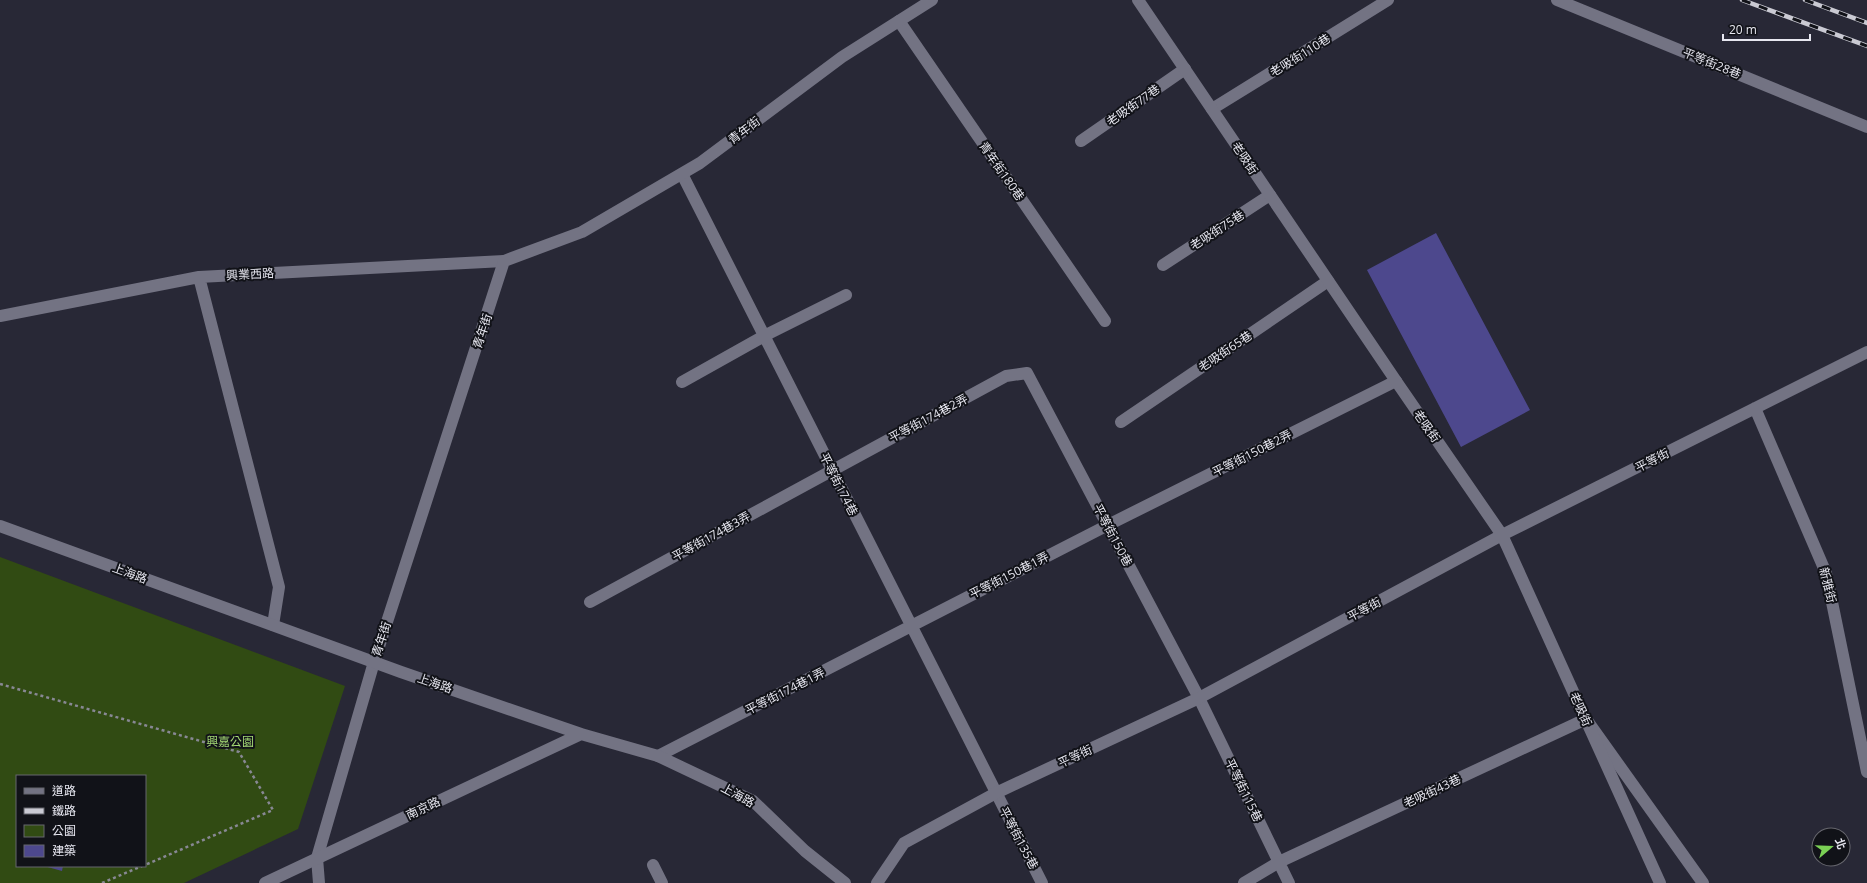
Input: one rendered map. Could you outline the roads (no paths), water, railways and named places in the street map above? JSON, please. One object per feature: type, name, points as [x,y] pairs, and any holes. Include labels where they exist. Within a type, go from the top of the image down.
[{"type":"street","name":"青年街","points":[[319,883],[317,858],[374,662],[504,261],[582,232],[682,174],[700,163],[842,57],[932,0]]},
{"type":"street","name":"老吸街","points":[[1138,0],[1502,535],[1660,883]]},
{"type":"street","name":"老吸街110巷","points":[[1212,109],[1388,0]]},
{"type":"street","name":"平等街28巷","points":[[1557,0],[1867,127]]},
{"type":"street","name":"青年街180巷","points":[[899,21],[1105,321]]},
{"type":"street","name":"老吸街77巷","points":[[1081,141],[1185,69]]},
{"type":"street","name":"平等街174巷","points":[[682,174],[996,793]]},
{"type":"street","name":"老吸街75巷","points":[[1163,265],[1270,195]]},
{"type":"street","name":"興業西路","points":[[0,316],[199,277],[504,261]]},
{"type":"street","points":[[199,277],[278,587],[273,625]]},
{"type":"street","name":"老吸街65巷","points":[[1121,422],[1328,281]]},
{"type":"street","points":[[682,382],[764,336],[846,296]]},
{"type":"street","name":"平等街","points":[[877,883],[904,843],[996,793],[1199,698],[1502,535],[1867,352]]},
{"type":"street","name":"平等街174巷2弄","points":[[832,470],[1006,376],[1027,373]]},
{"type":"street","name":"平等街150巷","points":[[1027,373],[1199,698]]},
{"type":"street","name":"平等街150巷2弄","points":[[1108,525],[1396,381]]},
{"type":"street","name":"新雅街","points":[[1754,408],[1826,573],[1867,772]]},
{"type":"street","name":"平等街174巷3弄","points":[[590,602],[832,470]]},
{"type":"street","name":"平等街150巷1弄","points":[[911,626],[1108,525]]},
{"type":"street","name":"上海路","points":[[0,526],[374,662],[582,734],[658,756],[753,801],[805,851],[845,883]]},
{"type":"street","name":"平等街174巷1弄","points":[[658,756],[911,626]]},
{"type":"street","name":"平等街115巷","points":[[1199,698],[1289,883]]},
{"type":"street","points":[[1586,719],[1703,883]]},
{"type":"street","name":"老吸街43巷","points":[[1244,883],[1279,862],[1586,719]]},
{"type":"street","name":"南京路","points":[[265,883],[582,734]]},
{"type":"street","name":"平等街135巷","points":[[996,793],[1042,883]]},
{"type":"street","points":[[653,864],[662,883]]},
{"type":"railway","points":[[1742,0],[1867,46]]},
{"type":"railway","points":[[1805,0],[1867,23]]},
{"type":"park label","name":"興嘉公園","points":[[230,741]]}]
